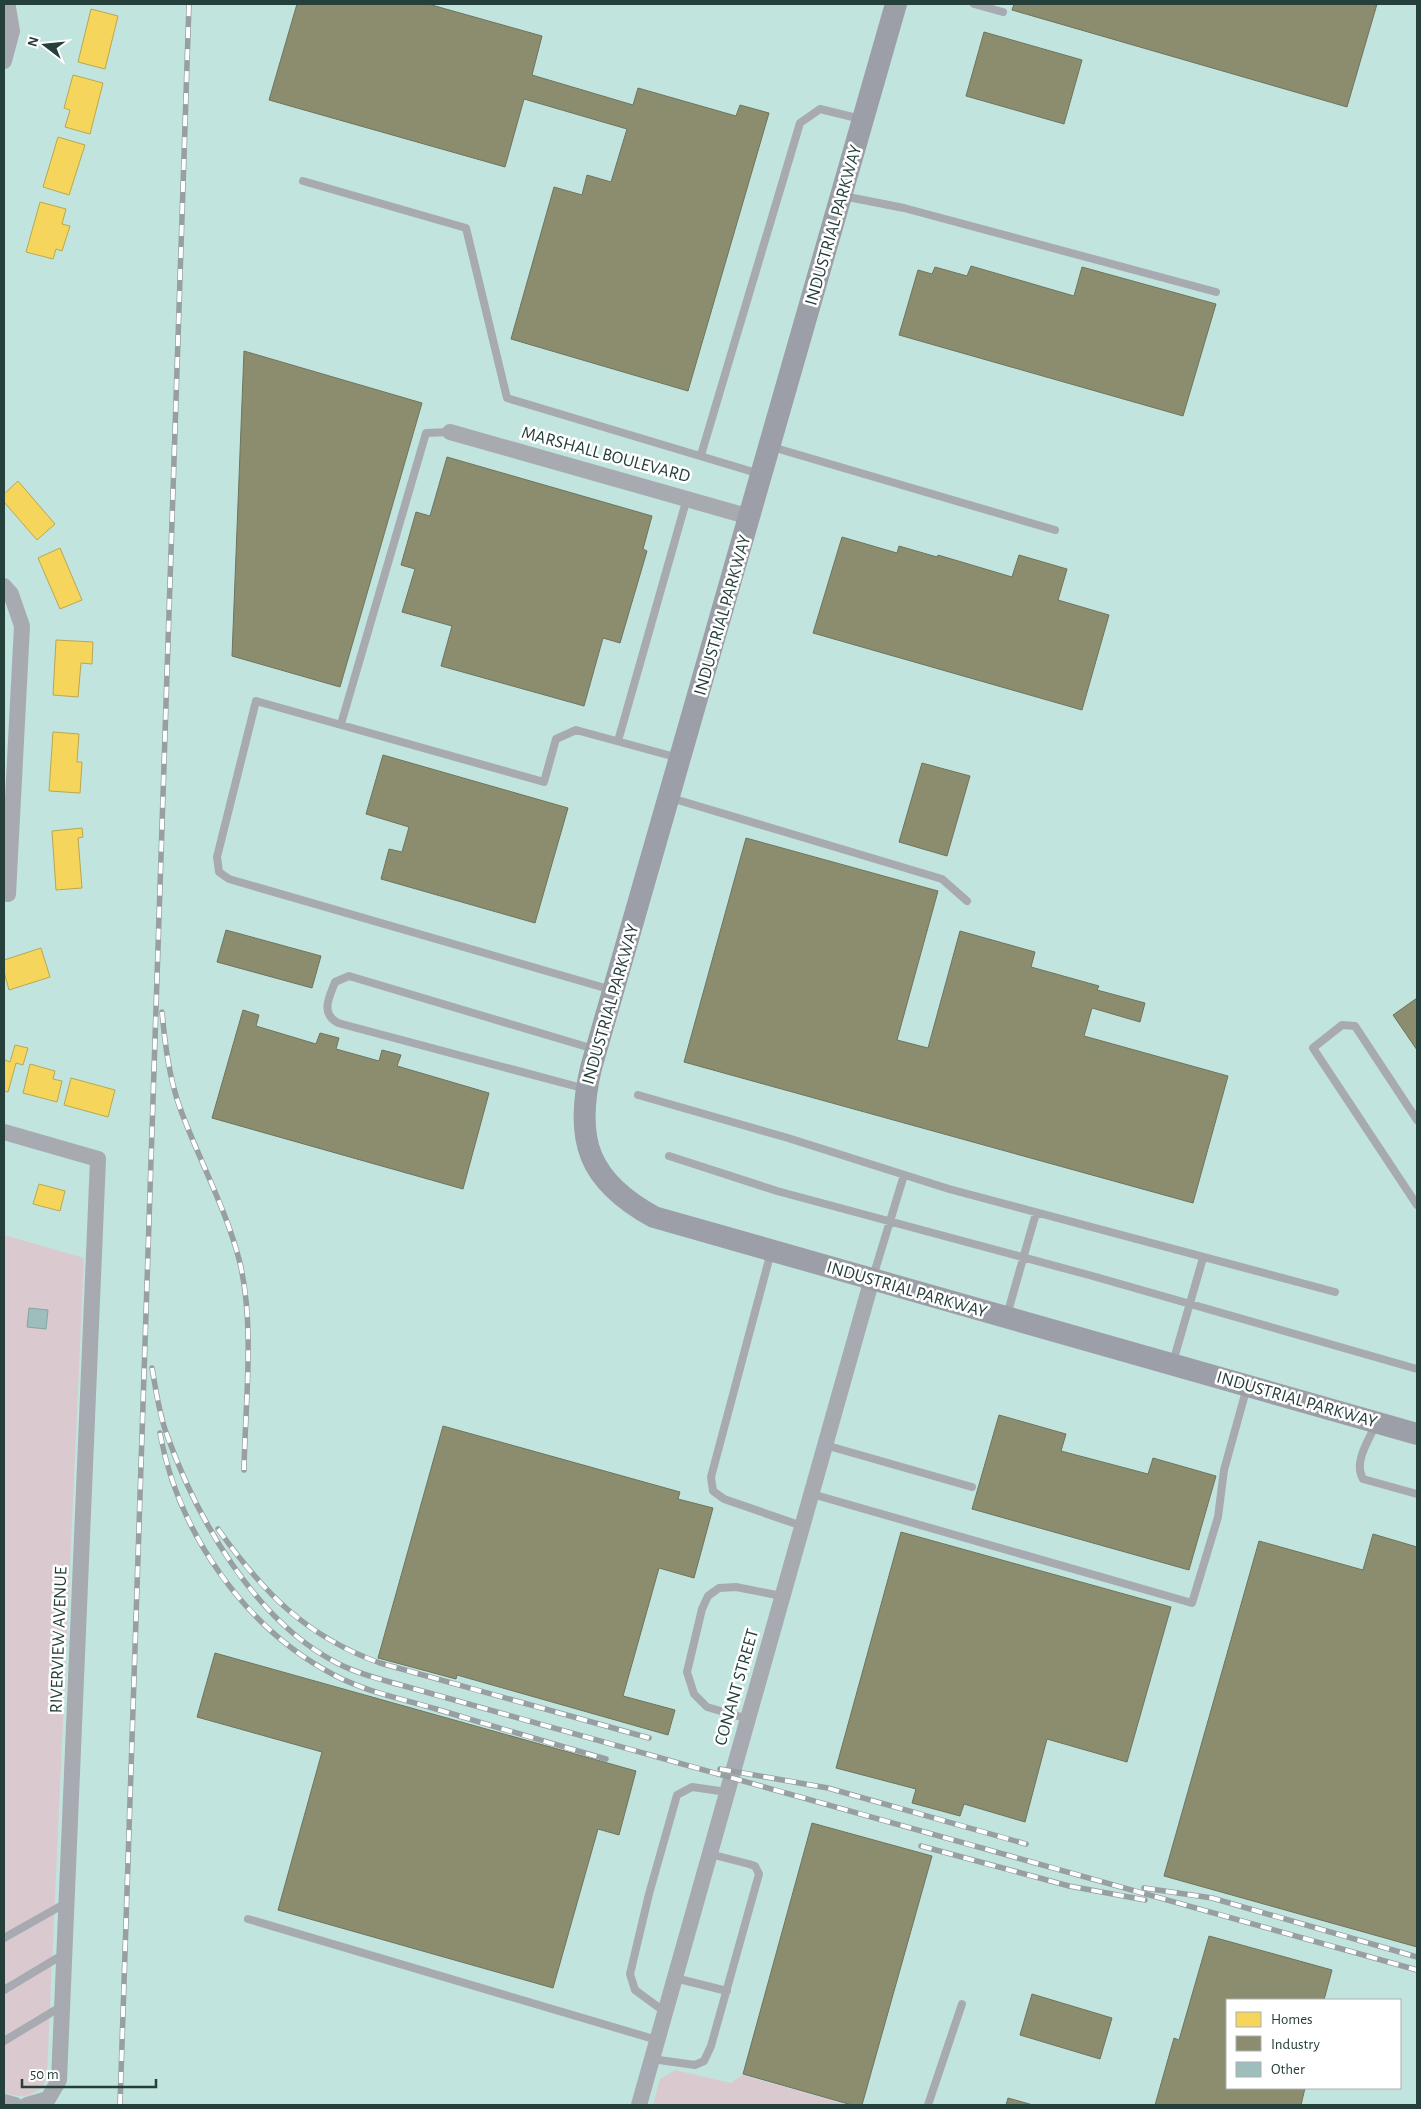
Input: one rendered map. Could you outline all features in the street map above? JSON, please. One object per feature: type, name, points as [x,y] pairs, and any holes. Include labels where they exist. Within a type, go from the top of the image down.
[{"type":"street","points":[[4,4],[8,8],[8,30],[4,61]]},
{"type":"street","name":"INDUSTRIAL PARKWAY","points":[[896,4],[596,1050],[586,1089],[583,1113],[588,1148],[599,1172],[623,1199],[654,1218],[1417,1434]]},
{"type":"street","name":"MARSHALL BOULEVARD","points":[[450,432],[687,497],[750,517]]},
{"type":"street","points":[[6,893],[22,626],[7,590]]},
{"type":"street","name":"RIVERVIEW AVENUE","points":[[4,1132],[98,1158],[59,2080],[48,2099],[27,2105]]},
{"type":"street","name":"CONANT STREET","points":[[639,2105],[872,1279]]},
{"type":"street","points":[[4,2102],[15,2105]]},
{"type":"lane","points":[[974,4],[1003,12]]},
{"type":"lane","points":[[701,455],[800,123],[820,109],[863,120]]},
{"type":"lane","points":[[303,181],[466,228],[507,398],[762,474]]},
{"type":"lane","points":[[841,196],[904,208],[1216,292]]},
{"type":"lane","points":[[341,724],[426,433],[450,432]]},
{"type":"lane","points":[[770,446],[1055,530]]},
{"type":"lane","points":[[618,742],[687,497]]},
{"type":"lane","points":[[614,991],[258,888],[229,879],[219,872],[217,857],[256,701],[544,782],[556,739],[576,730],[680,759]]},
{"type":"lane","points":[[669,798],[942,879],[966,901]]},
{"type":"lane","points":[[586,1089],[338,1023],[330,1018],[327,1012],[327,1003],[335,982],[349,976],[596,1050]]},
{"type":"lane","points":[[1417,1120],[1355,1026],[1342,1024],[1314,1048],[1417,1205]]},
{"type":"lane","points":[[638,1095],[1036,1213],[1335,1292]]},
{"type":"lane","points":[[669,1156],[776,1191],[1023,1257],[1417,1369]]},
{"type":"lane","points":[[872,1279],[904,1175]]},
{"type":"lane","points":[[1007,1317],[1036,1213]]},
{"type":"lane","points":[[772,1251],[711,1477],[713,1491],[724,1499],[802,1526]]},
{"type":"lane","points":[[1173,1364],[1202,1258]]},
{"type":"lane","points":[[812,1494],[1192,1603],[1218,1518],[1224,1470],[1247,1385]]},
{"type":"lane","points":[[1377,1422],[1358,1464],[1363,1479],[1417,1494]]},
{"type":"lane","points":[[825,1445],[972,1487]]},
{"type":"lane","points":[[748,1719],[707,1707],[694,1694],[688,1672],[702,1609],[708,1596],[719,1588],[744,1588],[782,1596]]},
{"type":"lane","points":[[665,2012],[635,1990],[630,1974],[649,1894],[677,1795],[692,1787],[727,1792]]},
{"type":"lane","points":[[652,2060],[695,2065],[704,2061],[711,2046],[727,1991],[759,1874],[756,1866],[710,1854]]},
{"type":"lane","points":[[4,1938],[66,1903]]},
{"type":"lane","points":[[248,1919],[657,2040]]},
{"type":"lane","points":[[4,1990],[64,1954]]},
{"type":"lane","points":[[675,1978],[727,1991]]},
{"type":"lane","points":[[928,2105],[962,2004]]},
{"type":"lane","points":[[4,2041],[62,2006]]},
{"type":"shaded area","points":[[4,1235],[84,1258],[47,2074],[43,2087],[25,2096],[4,2093]]},
{"type":"shaded area","points":[[675,2070],[731,2083],[742,2075],[849,2105],[653,2105],[660,2079]]},
{"type":"building: Homes","points":[[91,9],[118,16],[105,69],[78,62]]},
{"type":"building: Homes","points":[[73,75],[103,83],[90,134],[65,127],[70,110],[64,108]]},
{"type":"building: Homes","points":[[58,137],[85,145],[69,195],[43,187]]},
{"type":"building: Homes","points":[[40,202],[66,209],[62,224],[70,226],[62,251],[56,249],[53,259],[26,252]]},
{"type":"building: Homes","points":[[18,481],[55,524],[37,540],[4,502],[4,494]]},
{"type":"building: Homes","points":[[60,548],[82,600],[60,609],[38,558]]},
{"type":"building: Homes","points":[[56,640],[93,642],[92,664],[81,663],[78,697],[53,695]]},
{"type":"building: Homes","points":[[53,732],[79,734],[77,762],[82,762],[80,793],[49,791]]},
{"type":"building: Homes","points":[[82,828],[83,837],[78,838],[82,888],[56,890],[52,831]]},
{"type":"building: Homes","points":[[41,948],[50,977],[9,990],[4,972],[4,960]]},
{"type":"building: Homes","points":[[15,1045],[28,1048],[23,1065],[16,1063],[8,1092],[4,1091],[4,1063],[5,1060],[10,1062]]},
{"type":"building: Homes","points":[[30,1064],[55,1071],[53,1079],[62,1081],[57,1102],[23,1093]]},
{"type":"building: Homes","points":[[71,1078],[115,1090],[108,1117],[64,1105]]},
{"type":"building: Homes","points":[[39,1184],[65,1191],[60,1211],[33,1204]]},
{"type":"building: Industry","points":[[297,4],[428,4],[542,36],[532,75],[633,105],[638,88],[736,116],[740,105],[769,113],[688,391],[511,339],[554,187],[582,195],[587,175],[611,182],[627,129],[524,99],[505,167],[269,100]]},
{"type":"building: Industry","points":[[1014,4],[1377,4],[1347,107],[1012,10]]},
{"type":"building: Industry","points":[[984,32],[1082,60],[1064,124],[966,96]]},
{"type":"building: Industry","points":[[971,266],[1074,296],[1082,267],[1216,304],[1183,416],[899,335],[918,270],[932,274],[935,267],[967,276]]},
{"type":"building: Industry","points":[[244,351],[422,403],[340,687],[232,656]]},
{"type":"building: Industry","points":[[447,457],[652,516],[643,549],[647,551],[620,643],[603,638],[584,706],[441,666],[452,626],[402,612],[415,569],[401,565],[416,512],[430,516]]},
{"type":"building: Industry","points":[[842,537],[897,553],[899,546],[937,557],[938,555],[1012,577],[1019,555],[1067,569],[1058,600],[1109,615],[1082,710],[813,633]]},
{"type":"building: Industry","points":[[383,755],[568,808],[535,923],[381,879],[389,849],[402,852],[409,827],[366,814]]},
{"type":"building: Industry","points":[[922,763],[970,776],[947,856],[899,842]]},
{"type":"building: Industry","points":[[746,838],[938,891],[897,1040],[928,1048],[960,931],[1035,952],[1031,967],[1099,986],[1097,990],[1145,1003],[1140,1022],[1092,1008],[1084,1036],[1228,1076],[1193,1203],[684,1062]]},
{"type":"building: Industry","points":[[226,930],[321,956],[312,988],[217,962]]},
{"type":"building: Industry","points":[[1417,998],[1417,1050],[1393,1015]]},
{"type":"building: Industry","points":[[243,1010],[259,1015],[256,1026],[316,1044],[320,1033],[339,1038],[336,1049],[379,1061],[382,1050],[401,1055],[397,1066],[489,1093],[463,1189],[212,1118]]},
{"type":"building: Industry","points":[[999,1415],[1066,1434],[1061,1451],[1148,1474],[1153,1458],[1216,1476],[1189,1570],[972,1509]]},
{"type":"building: Industry","points":[[443,1426],[680,1492],[678,1499],[713,1508],[694,1578],[659,1568],[623,1696],[675,1710],[668,1735],[457,1675],[456,1679],[378,1658]]},
{"type":"building: Industry","points":[[901,1532],[1171,1607],[1127,1762],[1047,1739],[1025,1822],[964,1804],[960,1816],[912,1803],[916,1789],[836,1768]]},
{"type":"building: Industry","points":[[1373,1534],[1417,1547],[1417,1947],[1164,1876],[1259,1541],[1363,1570]]},
{"type":"building: Industry","points":[[215,1653],[636,1771],[619,1835],[598,1829],[553,1988],[278,1910],[322,1752],[197,1717]]},
{"type":"building: Industry","points":[[812,1823],[932,1856],[862,2105],[852,2105],[743,2074]]},
{"type":"building: Industry","points":[[1209,1936],[1332,1970],[1324,1999],[1226,1999],[1226,2089],[1305,2089],[1301,2105],[1155,2105],[1174,2038],[1179,2040]]},
{"type":"building: Industry","points":[[1032,1994],[1112,2018],[1100,2059],[1020,2035]]},
{"type":"building: Industry","points":[[1008,2098],[1033,2105],[1006,2105]]},
{"type":"building: Other","points":[[29,1308],[48,1310],[46,1329],[27,1327]]},
{"type":"railway","points":[[120,2105],[189,4]]},
{"type":"railway","points":[[162,1012],[168,1060],[176,1096],[187,1127],[220,1203],[240,1263],[245,1288],[248,1366],[244,1470]]},
{"type":"railway","points":[[152,1368],[158,1402],[167,1435],[195,1500],[212,1533],[232,1565],[255,1595],[280,1621],[307,1645],[343,1666],[383,1680],[1417,1970]]},
{"type":"railway","points":[[160,1433],[169,1470],[182,1507],[200,1542],[221,1575],[273,1633],[303,1656],[336,1676],[373,1691],[606,1759]]},
{"type":"railway","points":[[218,1529],[252,1573],[288,1610],[329,1640],[353,1652],[380,1663],[649,1738]]},
{"type":"railway","points":[[720,1769],[828,1788],[1026,1844]]},
{"type":"railway","points":[[921,1846],[1069,1886],[1145,1900]]},
{"type":"railway","points":[[1144,1888],[1212,1898],[1417,1957]]}]
